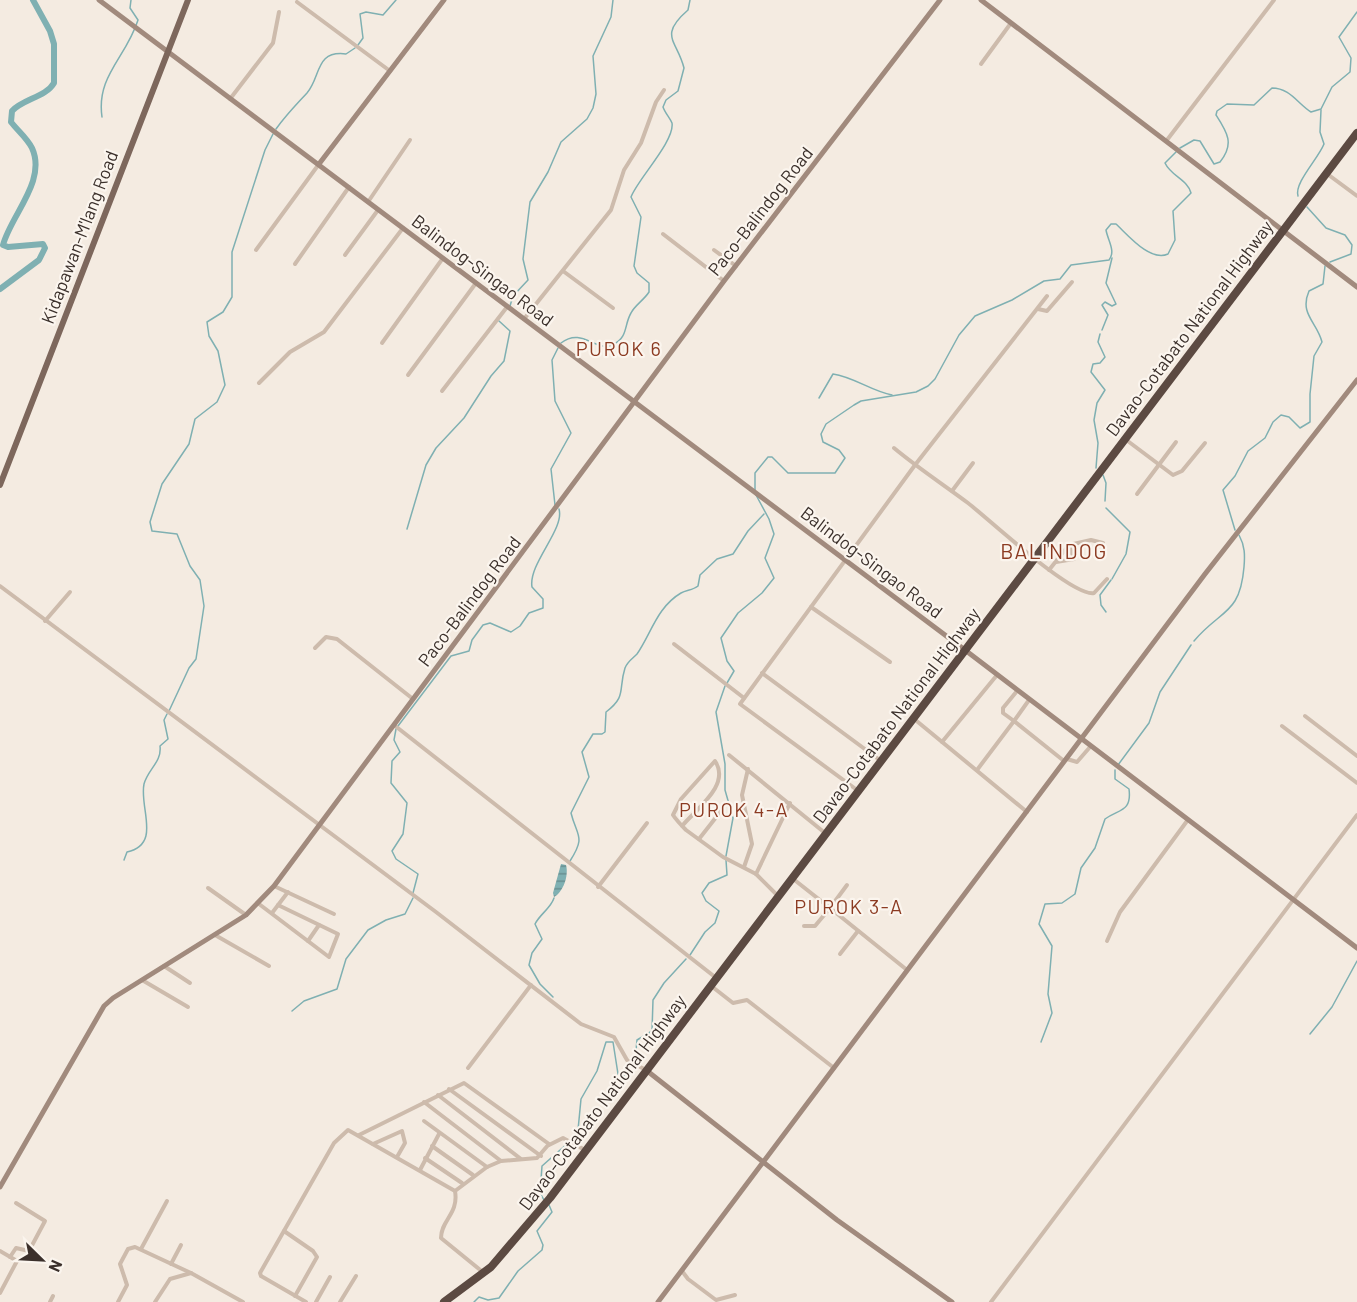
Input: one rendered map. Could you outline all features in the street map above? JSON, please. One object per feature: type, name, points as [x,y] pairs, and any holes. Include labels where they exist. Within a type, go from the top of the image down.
[{"type":"highway","name":"Davao-Cotabato National Highway","points":[[444,1302],[484,1273],[504,1254],[543,1207],[1282,230],[1355,139]]},
{"type":"main road","name":"Kidapawan-M'lang Road","points":[[0,485],[188,0]]},
{"type":"street","name":"Balindog-Singao Road","points":[[99,0],[965,650],[1357,948]]},
{"type":"street","points":[[256,250],[444,0]]},
{"type":"street","name":"Paco-Balindog Road","points":[[0,1187],[104,1006],[260,904],[724,281],[940,0]]},
{"type":"street","points":[[981,0],[1357,286]]},
{"type":"street","points":[[1167,140],[1274,0]]},
{"type":"street","points":[[297,2],[390,72]]},
{"type":"street","points":[[230,99],[273,43],[279,12]]},
{"type":"street","points":[[981,64],[1011,23]]},
{"type":"street","points":[[524,320],[611,210],[624,170],[641,143],[656,102],[664,90]]},
{"type":"street","points":[[368,202],[410,140]]},
{"type":"street","points":[[1326,173],[1357,196]]},
{"type":"street","points":[[295,264],[349,188]]},
{"type":"street","points":[[345,255],[378,210]]},
{"type":"street","points":[[259,383],[290,352],[324,332],[403,228]]},
{"type":"street","points":[[663,234],[724,281]]},
{"type":"street","points":[[714,250],[736,266]]},
{"type":"street","points":[[382,343],[443,258]]},
{"type":"street","points":[[563,271],[613,308]]},
{"type":"street","points":[[1038,309],[1047,311],[1072,282]]},
{"type":"street","points":[[408,375],[477,283]]},
{"type":"street","points":[[858,791],[740,704],[915,465],[1047,296]]},
{"type":"street","points":[[442,391],[507,307]]},
{"type":"street","points":[[658,1302],[1205,574],[1357,380]]},
{"type":"street","points":[[1124,439],[1170,474],[1179,474],[1205,443]]},
{"type":"street","points":[[1137,494],[1176,442]]},
{"type":"street","points":[[894,448],[952,491],[1049,570],[1089,594],[1098,591],[1107,579]]},
{"type":"street","points":[[952,491],[973,463]]},
{"type":"street","points":[[1049,570],[1069,545],[1091,540],[1103,543]]},
{"type":"street","points":[[1056,562],[1074,560],[1069,545]]},
{"type":"street","points":[[0,586],[581,1024],[611,1034],[622,1047],[627,1060],[646,1070],[837,1220],[952,1302]]},
{"type":"street","points":[[45,621],[70,592]]},
{"type":"street","points":[[811,607],[890,662]]},
{"type":"street","points":[[315,648],[326,638],[337,639],[413,700]]},
{"type":"street","points":[[674,644],[744,698]]},
{"type":"street","points":[[762,673],[881,761]]},
{"type":"street","points":[[942,742],[997,675]]},
{"type":"street","points":[[1017,691],[1002,711],[1014,721],[1066,760],[1077,762],[1090,747]]},
{"type":"street","points":[[977,770],[1029,700]]},
{"type":"street","points":[[1305,716],[1357,756]]},
{"type":"street","points":[[913,718],[1027,812]]},
{"type":"street","points":[[394,726],[715,977]]},
{"type":"street","points":[[1282,726],[1357,783]]},
{"type":"street","points":[[729,755],[825,833]]},
{"type":"street","points":[[682,826],[719,783],[721,773],[715,760],[674,810],[673,815],[682,826],[727,859],[756,874],[778,896]]},
{"type":"street","points":[[744,867],[752,843],[742,795],[748,769]]},
{"type":"street","points":[[756,874],[790,803]]},
{"type":"street","points":[[699,839],[720,811]]},
{"type":"street","points":[[991,1302],[1357,814]]},
{"type":"street","points":[[1107,941],[1120,912],[1187,821]]},
{"type":"street","points":[[598,887],[648,823]]},
{"type":"street","points":[[792,877],[907,970]]},
{"type":"street","points":[[804,926],[815,926],[848,885]]},
{"type":"street","points":[[274,886],[334,914]]},
{"type":"street","points":[[208,888],[246,915]]},
{"type":"street","points":[[272,913],[288,892]]},
{"type":"street","points":[[260,904],[329,957],[338,934],[278,905]]},
{"type":"street","points":[[308,941],[319,925]]},
{"type":"street","points":[[840,954],[858,931]]},
{"type":"street","points":[[215,935],[269,966]]},
{"type":"street","points":[[164,966],[190,983]]},
{"type":"street","points":[[142,980],[188,1007]]},
{"type":"street","points":[[468,1068],[531,985]]},
{"type":"street","points":[[710,985],[733,1003],[747,1000],[834,1068]]},
{"type":"street","points":[[359,1135],[461,1083],[468,1083],[549,1146]]},
{"type":"street","points":[[449,1089],[541,1156]]},
{"type":"street","points":[[438,1095],[521,1159]]},
{"type":"street","points":[[424,1102],[501,1161]]},
{"type":"street","points":[[424,1121],[487,1167]]},
{"type":"street","points":[[306,1302],[260,1275],[338,1138],[348,1130],[455,1191]]},
{"type":"street","points":[[373,1143],[402,1131],[405,1143],[397,1157]]},
{"type":"street","points":[[420,1170],[439,1134]]},
{"type":"street","points":[[484,1273],[441,1238],[442,1231],[456,1207],[455,1191],[462,1183],[487,1167],[501,1161],[534,1159],[563,1138],[585,1150]]},
{"type":"street","points":[[432,1146],[473,1175]]},
{"type":"street","points":[[425,1158],[462,1183]]},
{"type":"street","points":[[141,1249],[167,1201]]},
{"type":"street","points":[[10,1257],[16,1248],[29,1251],[45,1221],[16,1203]]},
{"type":"street","points":[[284,1232],[313,1251],[317,1257],[295,1296]]},
{"type":"street","points":[[171,1264],[181,1245]]},
{"type":"street","points":[[118,1302],[127,1285],[120,1267],[129,1248],[141,1249],[243,1302]]},
{"type":"street","points":[[0,1251],[17,1262],[0,1293]]},
{"type":"street","points":[[682,1271],[690,1281],[716,1300],[735,1295]]},
{"type":"street","points":[[155,1302],[170,1279],[190,1273]]},
{"type":"street","points":[[340,1302],[356,1276]]},
{"type":"street","points":[[316,1302],[330,1277]]},
{"type":"street","points":[[50,1302],[53,1296]]},
{"type":"water","points":[[561,864],[566,865],[566,879],[563,888],[554,897],[553,893]]},
{"type":"waterway","points":[[0,289],[39,260],[45,248],[43,244],[8,247],[3,245],[32,185],[35,173],[32,148],[11,122],[12,111],[46,92],[54,83],[54,44],[50,31],[33,0]]},
{"type":"waterway","points":[[102,117],[103,90],[138,20],[130,8],[131,0]]},
{"type":"waterway","points":[[358,45],[363,38],[360,14],[366,12],[383,15],[396,0]]},
{"type":"waterway","points":[[510,306],[513,296],[528,280],[523,259],[530,202],[548,172],[561,142],[587,119],[593,108],[596,94],[593,56],[611,17],[613,0]]},
{"type":"waterway","points":[[561,343],[576,337],[601,346],[614,344],[622,338],[633,310],[649,292],[649,283],[637,273],[634,266],[641,217],[631,197],[662,150],[671,131],[672,123],[663,107],[666,100],[678,91],[684,68],[672,38],[672,32],[679,19],[688,10],[690,0]]},
{"type":"waterway","points":[[1180,148],[1194,140],[1200,141],[1214,164],[1220,162],[1225,156],[1228,138],[1216,115],[1217,111],[1227,104],[1254,105],[1272,88],[1289,93],[1311,112],[1321,109],[1332,87],[1350,72],[1351,58],[1339,37],[1357,12]]},
{"type":"waterway","points":[[276,129],[307,93],[324,60],[336,54],[346,54],[355,48]]},
{"type":"waterway","points":[[1298,196],[1300,184],[1324,144],[1320,132],[1321,110]]},
{"type":"waterway","points":[[169,711],[189,668],[196,659],[204,606],[200,580],[190,566],[177,534],[152,531],[150,522],[162,484],[189,444],[195,419],[217,402],[225,385],[218,351],[209,336],[207,322],[223,312],[232,297],[232,252],[265,150],[273,134]]},
{"type":"waterway","points":[[755,490],[755,473],[768,457],[772,457],[788,473],[835,473],[845,458],[839,450],[823,442],[821,434],[826,424],[861,401],[916,392],[928,386],[935,379],[959,335],[975,316],[1012,300],[1044,281],[1060,279],[1071,265],[1109,260],[1112,249],[1106,230],[1111,224],[1116,224],[1147,251],[1154,254],[1168,254],[1175,240],[1173,211],[1191,193],[1187,185],[1165,163],[1176,152]]},
{"type":"waterway","points":[[1307,207],[1326,228],[1345,235],[1352,245],[1351,254],[1330,262]]},
{"type":"waterway","points":[[1102,330],[1108,315],[1102,305],[1105,302],[1112,306],[1116,304],[1106,283],[1112,258]]},
{"type":"waterway","points":[[1235,530],[1223,490],[1235,476],[1248,451],[1265,438],[1273,422],[1281,415],[1289,417],[1300,428],[1310,422],[1314,356],[1322,342],[1307,312],[1306,299],[1309,291],[1323,284],[1325,266]]},
{"type":"waterway","points":[[407,529],[426,465],[436,448],[464,418],[491,376],[504,361],[510,331],[499,321]]},
{"type":"waterway","points":[[1096,468],[1098,443],[1094,420],[1097,403],[1105,390],[1091,372],[1093,364],[1100,363],[1105,357],[1098,342],[1100,334]]},
{"type":"waterway","points":[[555,505],[551,469],[571,433],[555,401],[552,360],[558,348]]},
{"type":"waterway","points":[[819,398],[833,374],[892,395]]},
{"type":"waterway","points":[[1103,475],[1106,483],[1105,501]]},
{"type":"waterway","points":[[727,683],[734,671],[727,661],[721,638],[738,613],[762,593],[774,578],[765,558],[774,534],[756,495]]},
{"type":"waterway","points":[[1106,508],[1130,532],[1126,554],[1112,579]]},
{"type":"waterway","points":[[398,726],[451,656],[469,651],[472,640],[483,625],[490,623],[511,632],[520,626],[529,613],[543,608],[543,599],[532,587],[532,578],[557,526],[559,509]]},
{"type":"waterway","points":[[570,861],[579,841],[571,813],[589,777],[582,752],[593,734],[605,732],[606,712],[619,697],[626,666],[637,654],[666,606],[681,593],[698,586],[700,575],[717,559],[733,554],[748,531],[764,514]]},
{"type":"waterway","points":[[1194,641],[1228,610],[1238,594],[1244,567],[1243,547],[1239,535]]},
{"type":"waterway","points":[[1106,612],[1101,605],[1100,595],[1111,580]]},
{"type":"waterway","points":[[1118,765],[1149,723],[1160,692],[1191,645]]},
{"type":"waterway","points":[[725,686],[716,712],[725,764],[725,790],[733,818],[726,856]]},
{"type":"waterway","points":[[124,860],[127,852],[138,848],[144,841],[147,824],[144,784],[159,757],[160,746],[168,739],[164,720],[167,714]]},
{"type":"waterway","points":[[396,729],[394,740],[400,752],[392,761],[391,783],[407,803],[403,834],[392,851],[396,859],[418,874],[413,893]]},
{"type":"waterway","points":[[1041,1042],[1052,1013],[1048,994],[1052,946],[1039,924],[1045,904],[1062,903],[1075,894],[1081,868],[1095,848],[1105,819],[1123,809],[1128,802],[1129,789],[1115,779],[1115,770]]},
{"type":"waterway","points":[[690,955],[705,932],[715,923],[719,911],[706,901],[702,893],[709,883],[727,875],[726,860]]},
{"type":"waterway","points":[[292,1011],[304,1001],[337,989],[346,959],[368,930],[386,920],[405,914],[413,898]]},
{"type":"waterway","points":[[553,997],[540,984],[529,965],[532,953],[542,939],[535,924],[554,898]]},
{"type":"waterway","points":[[635,1061],[637,1040],[652,1031],[653,1000],[664,983],[686,959]]},
{"type":"waterway","points":[[1310,1034],[1332,1007],[1357,961]]},
{"type":"waterway","points":[[571,1140],[578,1130],[581,1099],[597,1071],[606,1042],[613,1042],[618,1074],[624,1076],[632,1066]]},
{"type":"waterway","points":[[544,1200],[540,1193],[542,1166],[568,1143]]},
{"type":"waterway","points":[[474,1302],[479,1297],[488,1300],[499,1298],[518,1271],[542,1250],[543,1245],[537,1231],[552,1212],[549,1205]]},
{"type":"district","name":"PUROK 6","points":[[619,348]]},
{"type":"district","name":"BALINDOG","points":[[1054,550]]},
{"type":"district","name":"PUROK 4-A","points":[[734,809]]},
{"type":"district","name":"PUROK 3-A","points":[[849,906]]}]
